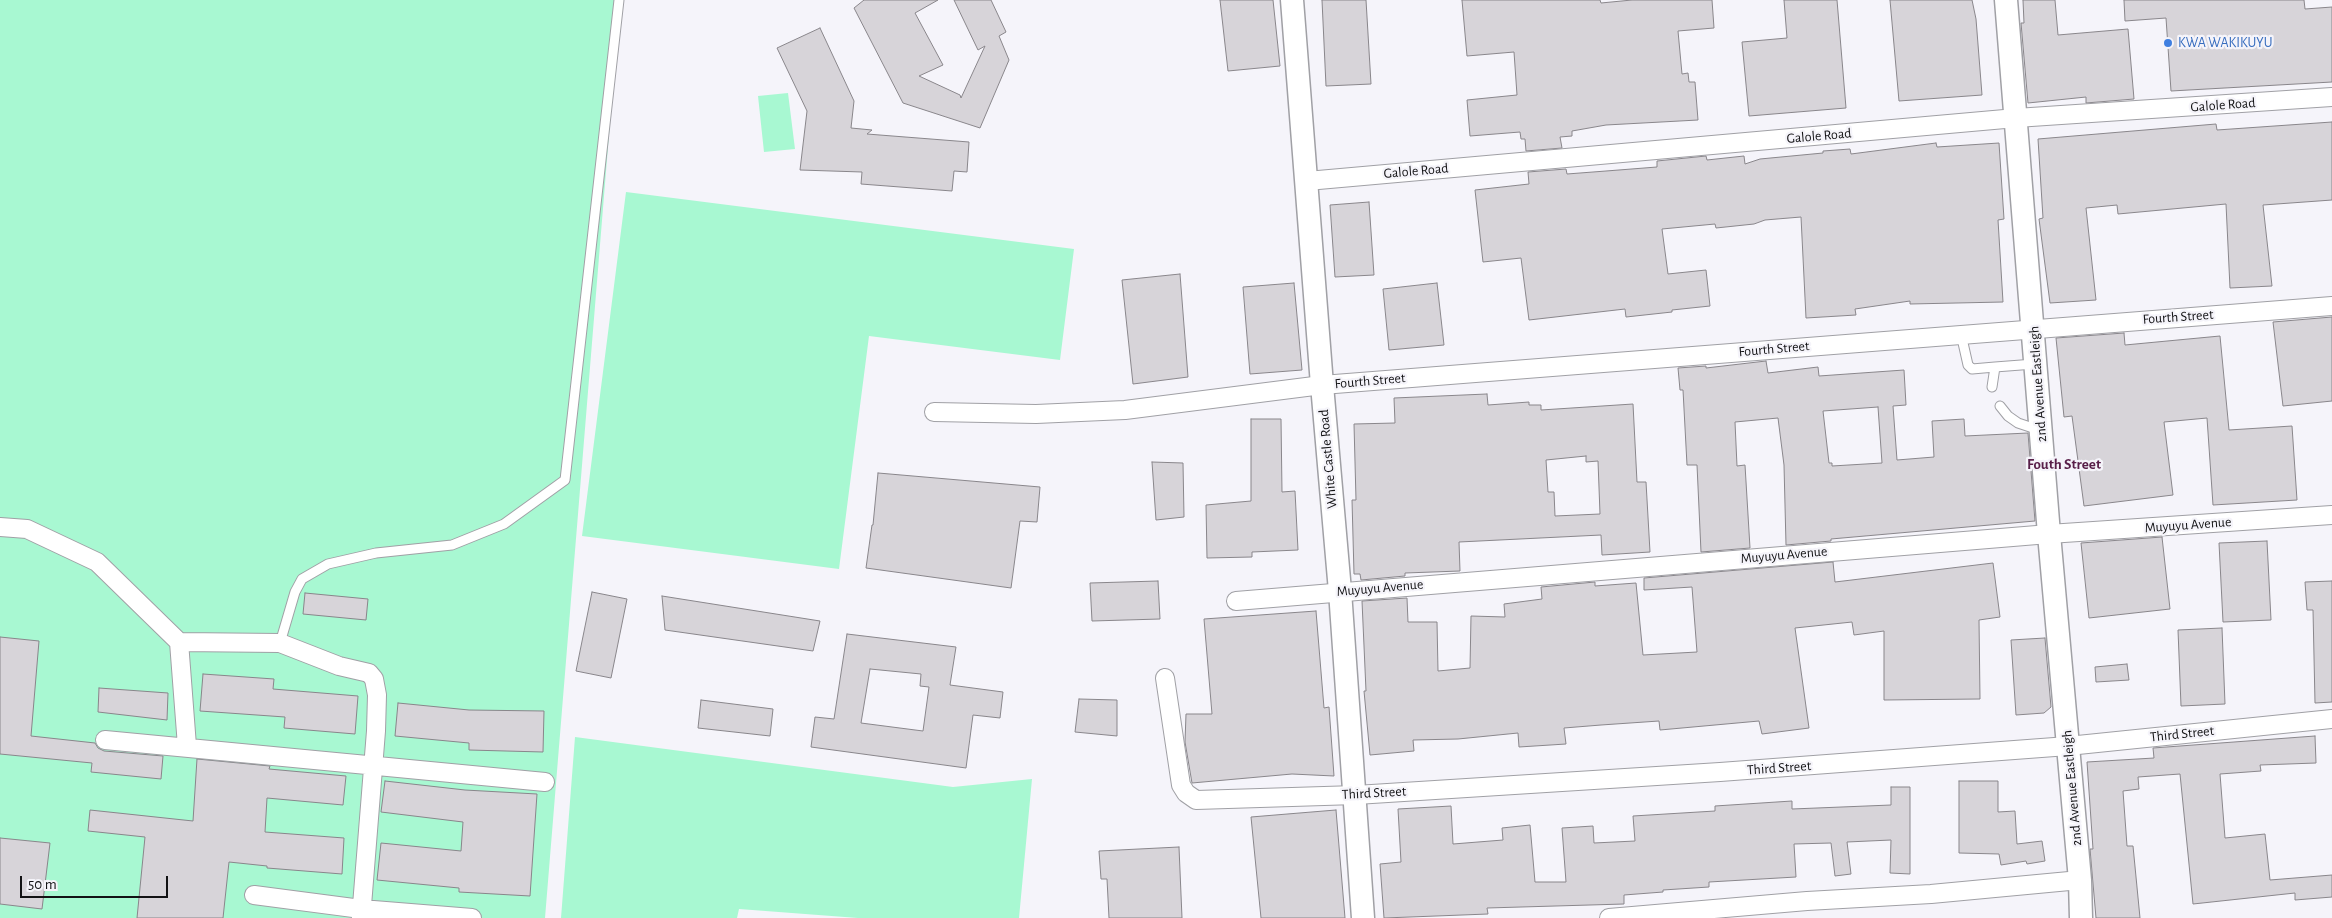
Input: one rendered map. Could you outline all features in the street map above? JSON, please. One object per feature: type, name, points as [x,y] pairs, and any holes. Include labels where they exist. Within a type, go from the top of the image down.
[{"type":"street","name":"White Castle Road","points":[[1292,0],[1356,795],[1363,918]]},
{"type":"street","name":"2nd Avenue Eastleigh","points":[[2006,0],[2082,918]]},
{"type":"street","name":"Galole Road","points":[[1307,181],[2016,118],[2332,97]]},
{"type":"street","name":"Fourth Street","points":[[934,412],[1036,414],[1125,410],[1322,385],[2332,306]]},
{"type":"street","name":"Muyuyu Avenue","points":[[1236,601],[2049,534],[2332,515]]},
{"type":"street","points":[[0,527],[27,530],[97,562],[180,642],[187,746]]},
{"type":"street","points":[[180,642],[280,643],[339,666],[369,673],[374,679],[377,696],[374,765],[361,913]]},
{"type":"street","name":"Third Street","points":[[1165,678],[1181,785],[1186,793],[1196,800],[1356,795],[1720,772],[2068,746],[2332,719]]},
{"type":"street","points":[[105,740],[187,746],[545,782]]},
{"type":"street","points":[[1617,918],[1710,914],[2080,880]]},
{"type":"street","points":[[254,896],[361,913],[472,918]]},
{"type":"lane","points":[[280,643],[295,592],[302,579],[328,564],[376,553],[452,545],[504,524],[565,480],[619,0]]},
{"type":"lane","points":[[1962,334],[1968,365],[1972,369],[2036,364]]},
{"type":"lane","points":[[1992,387],[1995,367]]},
{"type":"lane","points":[[2000,406],[2008,416],[2018,423],[2041,431]]},
{"type":"green space","points":[[0,0],[620,0],[545,918],[0,918]]},
{"type":"green space","points":[[788,93],[795,149],[764,152],[758,96]]},
{"type":"green space","points":[[626,192],[1074,249],[1060,360],[869,336],[839,569],[582,536]]},
{"type":"green space","points":[[575,737],[953,787],[1032,779],[1019,918],[858,918],[739,909],[737,918],[561,918]]},
{"type":"building","points":[[864,0],[938,0],[915,13],[943,65],[919,76],[960,95],[961,98],[985,46],[978,50],[954,0],[991,0],[1006,32],[999,36],[1009,60],[980,128],[903,103],[854,8]]},
{"type":"building","points":[[1220,0],[1273,0],[1280,66],[1228,71]]},
{"type":"building","points":[[1322,0],[1366,0],[1371,84],[1326,86]]},
{"type":"building","points":[[1462,0],[1600,0],[1601,3],[1632,0],[1712,0],[1714,28],[1678,31],[1682,74],[1688,73],[1689,82],[1695,82],[1698,120],[1606,125],[1572,131],[1572,136],[1560,137],[1562,148],[1526,151],[1525,139],[1521,139],[1520,132],[1470,136],[1467,100],[1517,95],[1514,52],[1467,56]]},
{"type":"building","points":[[1784,0],[1837,0],[1846,108],[1749,116],[1742,42],[1787,38]]},
{"type":"building","points":[[1890,0],[1972,0],[1976,19],[1982,95],[1899,101]]},
{"type":"building","points":[[2023,0],[2055,0],[2058,35],[2128,29],[2134,99],[2086,103],[2086,97],[2028,103],[2021,23],[2024,23]]},
{"type":"building","points":[[2124,0],[2304,0],[2305,9],[2332,7],[2332,82],[2171,91],[2166,18],[2125,21]]},
{"type":"building","points":[[820,28],[854,101],[851,128],[872,130],[867,134],[969,142],[967,172],[954,171],[952,191],[861,184],[862,172],[800,170],[807,111],[777,48]]},
{"type":"building","points":[[2332,122],[2332,200],[2263,205],[2272,286],[2230,288],[2226,204],[2118,214],[2117,205],[2086,208],[2096,300],[2050,303],[2039,219],[2043,218],[2038,139],[2216,124],[2217,130]]},
{"type":"building","points":[[1936,143],[1937,147],[1999,143],[2004,219],[1998,220],[2003,302],[1910,304],[1910,301],[1855,309],[1856,315],[1806,318],[1801,217],[1765,220],[1754,224],[1716,228],[1715,224],[1662,229],[1668,274],[1706,270],[1710,306],[1672,310],[1672,312],[1626,317],[1625,309],[1529,320],[1521,258],[1483,262],[1475,190],[1529,184],[1528,172],[1566,169],[1567,174],[1657,167],[1657,161],[1706,156],[1707,160],[1744,156],[1745,164],[1760,159],[1823,153],[1823,151],[1850,149],[1851,154]]},
{"type":"building","points":[[1369,202],[1374,275],[1335,277],[1330,205]]},
{"type":"building","points":[[1180,274],[1188,377],[1133,384],[1122,280]]},
{"type":"building","points":[[1294,283],[1302,370],[1250,374],[1243,287]]},
{"type":"building","points":[[1437,283],[1444,345],[1389,350],[1383,289]]},
{"type":"building","points":[[2332,317],[2332,401],[2283,406],[2273,322]]},
{"type":"building","points":[[2124,333],[2125,345],[2220,336],[2229,430],[2292,426],[2297,500],[2213,505],[2207,418],[2164,422],[2173,495],[2084,506],[2072,416],[2064,417],[2056,338]]},
{"type":"building","points":[[1766,361],[1768,373],[1818,367],[1819,376],[1904,370],[1906,405],[1893,406],[1897,460],[1934,457],[1932,421],[1964,419],[1965,436],[2028,433],[2035,521],[1831,539],[1831,541],[1786,545],[1784,465],[1778,418],[1735,422],[1737,466],[1745,465],[1750,548],[1701,552],[1697,465],[1687,465],[1683,390],[1680,390],[1678,368],[1706,366],[1706,368]],"holes":[[[1878,407],[1882,463],[1832,466],[1832,463],[1829,463],[1823,411]]]},
{"type":"building","points":[[1487,394],[1488,405],[1529,402],[1529,405],[1541,405],[1541,410],[1633,404],[1637,482],[1646,482],[1650,552],[1602,555],[1601,535],[1459,542],[1460,571],[1405,573],[1405,576],[1361,580],[1360,574],[1354,574],[1352,500],[1356,500],[1354,424],[1395,423],[1394,398]],"holes":[[[1586,456],[1586,462],[1598,461],[1600,514],[1555,516],[1554,492],[1548,492],[1546,460]]]},
{"type":"building","points":[[1251,419],[1281,419],[1282,492],[1295,491],[1298,550],[1252,552],[1252,557],[1207,558],[1206,505],[1251,501]]},
{"type":"building","points":[[1152,462],[1183,463],[1184,517],[1156,520]]},
{"type":"building","points":[[878,473],[1040,487],[1037,522],[1020,521],[1011,588],[866,568],[873,525]]},
{"type":"building","points":[[2162,537],[2170,609],[2089,618],[2081,543]]},
{"type":"building","points":[[2267,541],[2271,620],[2223,622],[2219,543]]},
{"type":"building","points":[[1833,562],[1835,582],[1993,563],[2000,617],[1979,620],[1980,699],[1884,700],[1884,631],[1854,635],[1852,622],[1795,628],[1809,728],[1762,734],[1759,721],[1660,730],[1659,721],[1564,728],[1566,744],[1519,747],[1518,733],[1458,739],[1413,740],[1414,751],[1370,755],[1364,691],[1366,691],[1362,601],[1407,598],[1408,622],[1437,622],[1438,671],[1470,668],[1471,616],[1505,617],[1504,604],[1542,599],[1541,587],[1595,582],[1595,586],[1636,583],[1643,655],[1697,652],[1692,587],[1644,590],[1644,578]]},
{"type":"building","points":[[1158,581],[1160,619],[1092,621],[1090,583]]},
{"type":"building","points":[[2332,581],[2332,702],[2315,703],[2313,610],[2307,610],[2305,582]]},
{"type":"building","points":[[592,592],[627,599],[611,678],[576,671]]},
{"type":"building","points":[[305,593],[368,599],[366,620],[303,614]]},
{"type":"building","points":[[662,596],[820,621],[813,651],[665,630]]},
{"type":"building","points":[[1316,611],[1324,708],[1329,707],[1334,776],[1292,774],[1192,783],[1185,742],[1186,714],[1212,714],[1204,619]]},
{"type":"building","points":[[2222,628],[2225,704],[2181,706],[2178,630]]},
{"type":"building","points":[[847,634],[956,647],[950,685],[1003,692],[1000,718],[973,715],[966,768],[811,747],[815,717],[834,719]],"holes":[[[870,669],[921,674],[920,686],[929,687],[923,731],[861,723]]]},
{"type":"building","points":[[0,637],[39,641],[31,736],[95,743],[98,748],[104,751],[163,756],[161,779],[91,772],[92,763],[0,754]]},
{"type":"building","points":[[2045,638],[2051,707],[2044,713],[2016,715],[2011,640]]},
{"type":"building","points":[[2127,664],[2129,680],[2096,682],[2095,667]]},
{"type":"building","points":[[203,674],[274,679],[273,689],[358,696],[355,734],[284,728],[285,717],[200,711]]},
{"type":"building","points":[[99,688],[168,693],[167,720],[98,712]]},
{"type":"building","points":[[1079,699],[1117,700],[1117,736],[1075,732]]},
{"type":"building","points":[[701,700],[773,709],[770,736],[698,728]]},
{"type":"building","points":[[398,703],[469,710],[544,711],[543,752],[469,750],[469,743],[395,736]]},
{"type":"building","points":[[2315,736],[2316,763],[2260,765],[2261,771],[2220,774],[2225,838],[2265,834],[2270,880],[2332,875],[2332,897],[2295,900],[2295,893],[2193,904],[2180,774],[2138,777],[2139,789],[2123,791],[2127,846],[2133,846],[2140,918],[2096,918],[2090,849],[2093,849],[2087,762],[2154,758],[2153,748]]},
{"type":"building","points":[[197,759],[270,766],[269,769],[346,776],[343,805],[267,798],[265,832],[344,838],[342,874],[267,868],[267,866],[229,862],[223,918],[137,918],[145,837],[88,831],[90,810],[193,821]]},
{"type":"building","points":[[385,781],[465,790],[537,794],[530,896],[459,892],[459,888],[377,880],[381,843],[461,851],[463,822],[381,812]]},
{"type":"building","points":[[1959,781],[1998,781],[1998,812],[2015,811],[2017,844],[2042,841],[2045,861],[2027,864],[2026,861],[2001,865],[1999,854],[1959,853]]},
{"type":"building","points":[[1891,787],[1910,787],[1910,874],[1890,873],[1891,840],[1847,842],[1851,874],[1835,876],[1831,843],[1794,844],[1796,877],[1709,882],[1709,887],[1624,895],[1624,904],[1487,908],[1488,914],[1384,918],[1380,864],[1401,862],[1398,809],[1451,806],[1453,844],[1503,840],[1502,828],[1530,825],[1535,882],[1566,882],[1562,828],[1593,826],[1594,843],[1635,841],[1633,816],[1715,811],[1715,806],[1792,801],[1792,809],[1891,805]]},
{"type":"building","points":[[1336,810],[1345,918],[1261,918],[1251,817]]},
{"type":"building","points":[[0,838],[50,843],[42,909],[0,904]]},
{"type":"building","points":[[1179,847],[1182,918],[1109,918],[1107,879],[1101,879],[1099,851]]},
{"type":"place","name":"KWA WAKIKUYU","points":[[2168,43]]},
{"type":"district","name":"Fouth Street","points":[[2064,464]]}]
